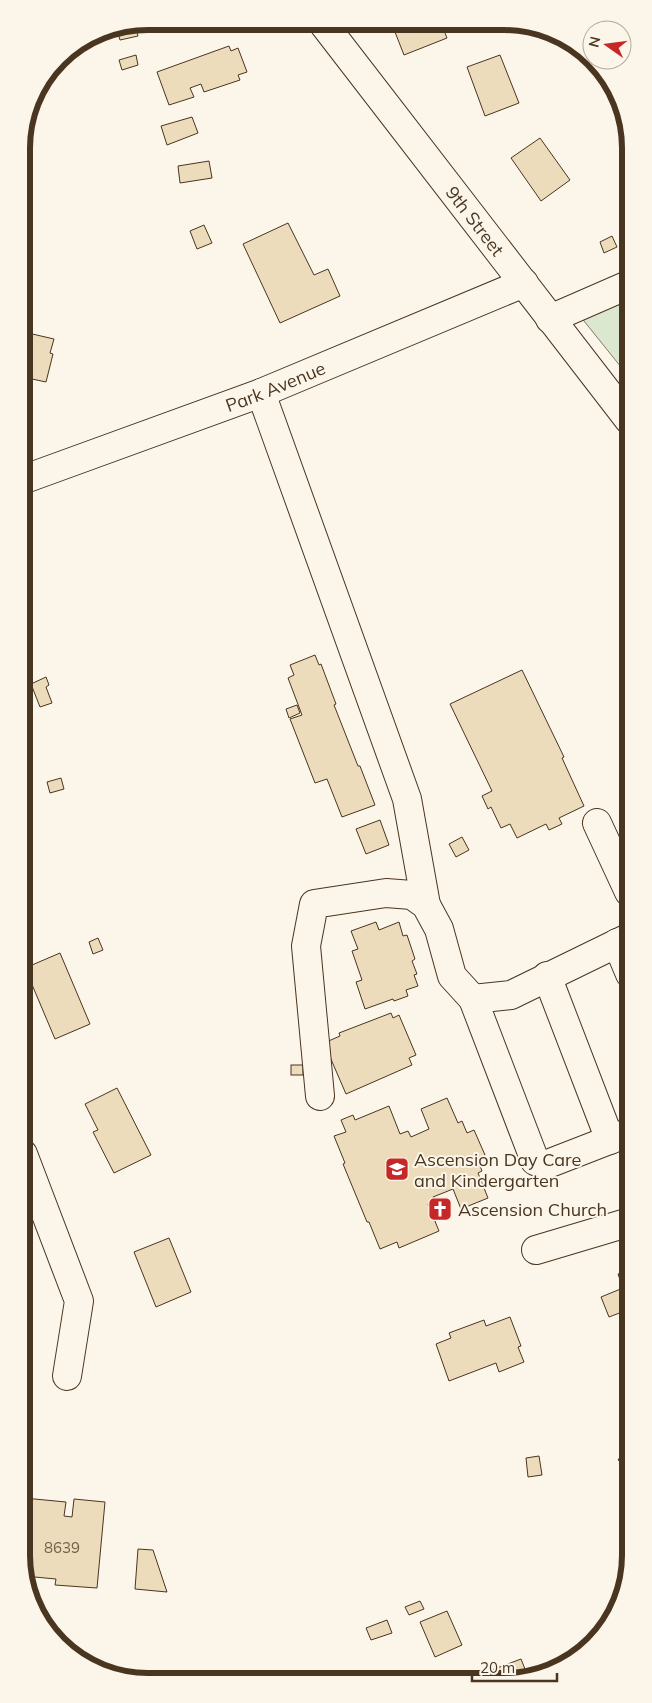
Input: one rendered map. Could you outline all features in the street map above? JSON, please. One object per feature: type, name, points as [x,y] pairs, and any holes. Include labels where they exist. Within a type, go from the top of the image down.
[{"type":"street","name":"9th Street","points":[[328,30],[622,411]]},
{"type":"street","name":"Park Avenue","points":[[30,477],[261,393],[524,283]]},
{"type":"street","points":[[550,318],[622,288]]},
{"type":"street","points":[[261,393],[407,799],[426,905],[438,929],[452,976],[473,999],[535,1161],[544,1166],[620,1136],[547,976]]},
{"type":"street","points":[[597,823],[622,875]]},
{"type":"street","points":[[320,1096],[306,946],[314,904],[386,893],[412,895],[426,905]]},
{"type":"street","points":[[473,999],[511,995],[622,940]]},
{"type":"street","points":[[30,1172],[79,1301],[67,1376]]},
{"type":"street","points":[[536,1250],[622,1224]]},
{"type":"green space","points":[[622,301],[622,368],[580,316]]},
{"type":"building","points":[[400,30],[444,30],[447,38],[404,55],[395,32]]},
{"type":"building","points":[[137,31],[138,36],[120,40],[118,34]]},
{"type":"building","points":[[229,46],[231,51],[238,48],[247,72],[238,75],[240,80],[204,92],[201,84],[190,88],[194,97],[169,105],[157,72]]},
{"type":"building","points":[[136,55],[138,65],[122,70],[119,60]]},
{"type":"building","points":[[500,55],[519,103],[485,116],[467,67]]},
{"type":"building","points":[[192,117],[198,133],[167,145],[161,126]]},
{"type":"building","points":[[540,138],[570,180],[541,201],[511,158]]},
{"type":"building","points":[[209,161],[212,178],[180,183],[178,166]]},
{"type":"building","points":[[288,223],[314,275],[328,269],[340,296],[280,323],[243,244]]},
{"type":"building","points":[[204,225],[212,243],[197,249],[190,231]]},
{"type":"building","points":[[612,236],[617,247],[604,253],[600,242]]},
{"type":"building","points":[[30,333],[54,339],[50,353],[53,354],[46,382],[32,379],[30,387]]},
{"type":"building","points":[[315,655],[319,665],[321,664],[336,704],[334,705],[375,805],[342,817],[327,779],[315,783],[290,719],[302,715],[288,678],[294,675],[290,665]]},
{"type":"building","points":[[522,670],[564,757],[562,758],[584,806],[559,818],[562,824],[549,830],[546,824],[517,838],[510,824],[501,828],[491,807],[488,809],[482,796],[492,791],[450,704]]},
{"type":"building","points":[[46,677],[49,685],[46,687],[52,703],[40,707],[31,684]]},
{"type":"building","points":[[297,705],[300,713],[289,718],[286,709]]},
{"type":"building","points":[[61,778],[64,789],[50,793],[47,782]]},
{"type":"building","points":[[380,820],[389,845],[366,854],[356,829]]},
{"type":"building","points":[[462,837],[469,850],[456,857],[449,844]]},
{"type":"building","points":[[376,922],[379,930],[399,922],[403,936],[407,935],[415,959],[412,961],[417,974],[414,975],[418,986],[406,990],[408,996],[365,1009],[356,982],[362,980],[352,951],[358,949],[351,931]]},
{"type":"building","points":[[98,938],[103,950],[93,954],[89,942]]},
{"type":"building","points":[[60,953],[90,1024],[55,1039],[30,980],[30,966]]},
{"type":"building","points":[[391,1013],[393,1018],[399,1015],[416,1055],[409,1058],[412,1065],[346,1094],[324,1043],[340,1036],[339,1033]]},
{"type":"building","points":[[291,1065],[303,1065],[303,1075],[291,1075]]},
{"type":"building","points":[[117,1088],[151,1155],[114,1173],[93,1132],[98,1130],[85,1104]]},
{"type":"building","points":[[447,1098],[458,1123],[462,1121],[467,1133],[474,1130],[485,1155],[477,1158],[482,1171],[478,1173],[488,1198],[461,1209],[453,1189],[433,1197],[435,1201],[428,1204],[439,1231],[399,1248],[397,1242],[380,1249],[343,1164],[345,1163],[334,1136],[346,1132],[341,1120],[353,1115],[355,1120],[389,1106],[400,1134],[408,1131],[411,1137],[429,1129],[421,1109]]},
{"type":"building","points":[[169,1238],[191,1292],[156,1307],[134,1252]]},
{"type":"building","points":[[622,1272],[622,1285],[618,1274]]},
{"type":"building","points":[[622,1288],[622,1312],[609,1317],[601,1297]]},
{"type":"building","points":[[510,1317],[521,1346],[518,1347],[524,1362],[499,1372],[496,1363],[449,1381],[436,1344],[451,1338],[449,1333],[484,1320],[486,1326]]},
{"type":"building","points":[[622,1454],[622,1463],[618,1460]]},
{"type":"building","points":[[539,1456],[542,1475],[528,1477],[526,1458]]},
{"type":"building","points":[[30,1499],[66,1502],[64,1516],[72,1517],[74,1499],[105,1502],[97,1588],[55,1585],[56,1579],[32,1577]]},
{"type":"building","points":[[138,1549],[153,1550],[167,1592],[135,1589]]},
{"type":"building","points":[[420,1601],[424,1609],[409,1615],[405,1607]]},
{"type":"building","points":[[447,1611],[462,1645],[435,1657],[420,1622]]},
{"type":"building","points":[[387,1620],[392,1633],[371,1640],[366,1628]]},
{"type":"building","points":[[521,1659],[526,1671],[511,1673],[484,1673]]},
{"type":"place","name":"Ascension Day Care and Kindergarten","points":[[397,1169]]},
{"type":"place","name":"Ascension Church","points":[[440,1209]]}]
